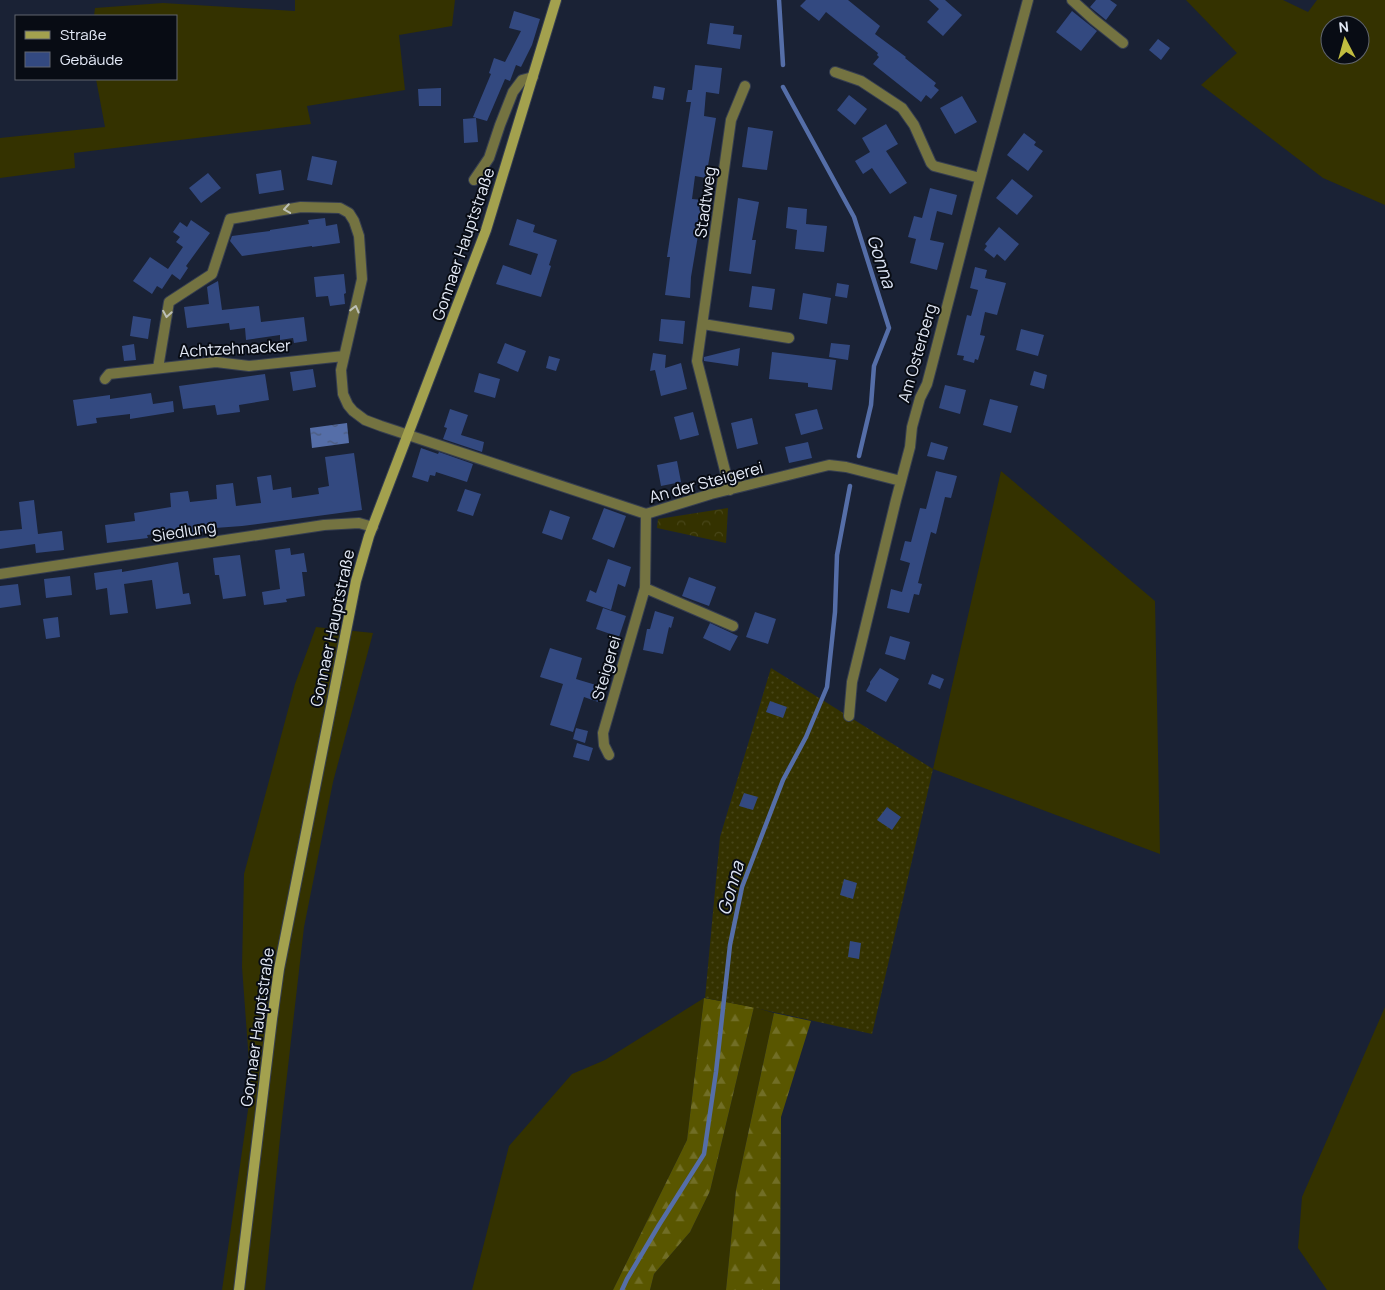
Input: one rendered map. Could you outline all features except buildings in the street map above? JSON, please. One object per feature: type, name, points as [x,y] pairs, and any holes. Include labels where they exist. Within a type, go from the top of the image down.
[{"type":"main road","name":"Gonnaer Hauptstraße","points":[[239,1290],[272,1018],[283,944],[361,562],[486,230],[556,0]]},
{"type":"street","name":"Am Osterberg","points":[[849,716],[852,682],[910,447],[914,420],[932,365],[1028,0]]},
{"type":"street","points":[[1072,0],[1123,43]]},
{"type":"street","points":[[835,72],[861,80],[902,108],[914,125],[934,166],[980,178]]},
{"type":"street","name":"Gonnaer Hauptstraße","points":[[474,180],[490,158],[513,92],[522,80],[533,77]]},
{"type":"street","name":"Stadtweg","points":[[730,490],[697,361],[731,120],[745,86]]},
{"type":"street","name":"Achtzehnacker","points":[[158,368],[169,302],[212,274],[230,218],[301,207],[340,208],[349,213],[359,236],[362,279],[341,370],[343,394],[354,412],[366,420],[408,436]]},
{"type":"street","points":[[703,324],[789,338]]},
{"type":"street","name":"Achtzehnacker","points":[[105,379],[110,374],[216,362],[250,366],[344,356]]},
{"type":"street","name":"An der Steigerei","points":[[408,436],[646,514],[829,465],[846,467],[901,481]]},
{"type":"street","name":"Steigerei","points":[[609,755],[604,745],[603,733],[645,588],[646,514]]},
{"type":"street","name":"Siedlung","points":[[0,574],[336,524],[359,523],[373,527]]},
{"type":"street","points":[[645,588],[733,626]]},
{"type":"green space","points":[[295,0],[455,0],[452,26],[399,35],[405,90],[307,106],[311,124],[74,153],[75,168],[0,178],[0,138],[105,127],[96,80],[178,80],[178,15],[94,15],[95,8],[163,3],[295,11]]},
{"type":"green space","points":[[1186,0],[1283,0],[1308,12],[1317,0],[1385,0],[1385,205],[1323,178],[1201,85],[1237,53]]},
{"type":"green space","points":[[1001,471],[1155,601],[1160,854],[933,769]]},
{"type":"green space","points":[[728,508],[726,543],[657,528],[658,519]]},
{"type":"green space","points":[[316,627],[373,633],[333,782],[304,927],[265,1290],[222,1290],[251,1089],[242,967],[244,874],[295,684]]},
{"type":"green space","points":[[771,668],[933,769],[872,1034],[705,998],[720,837]]},
{"type":"green space","points":[[704,998],[687,1140],[613,1290],[472,1290],[509,1146],[572,1074],[605,1060]]},
{"type":"green space","points":[[704,998],[754,1007],[710,1191],[690,1232],[654,1274],[650,1290],[613,1290],[687,1140]]},
{"type":"green space","points":[[754,1007],[774,1013],[736,1190],[726,1290],[650,1290],[654,1274],[690,1232],[710,1191]]},
{"type":"green space","points":[[1385,1007],[1385,1290],[1327,1290],[1298,1248],[1302,1197]]},
{"type":"green space","points":[[774,1013],[811,1021],[781,1117],[780,1290],[726,1290],[736,1190]]},
{"type":"water","points":[[347,423],[349,443],[312,448],[310,428]]},
{"type":"waterway","name":"Gonna","points":[[779,0],[783,65]]},
{"type":"waterway","name":"Gonna","points":[[783,87],[854,217],[889,328],[874,366],[871,405],[859,456]]},
{"type":"waterway","name":"Gonna","points":[[622,1290],[659,1225],[704,1154],[716,1072],[730,945],[742,887],[783,780],[806,737],[827,687],[835,612],[837,555],[850,486]]}]
